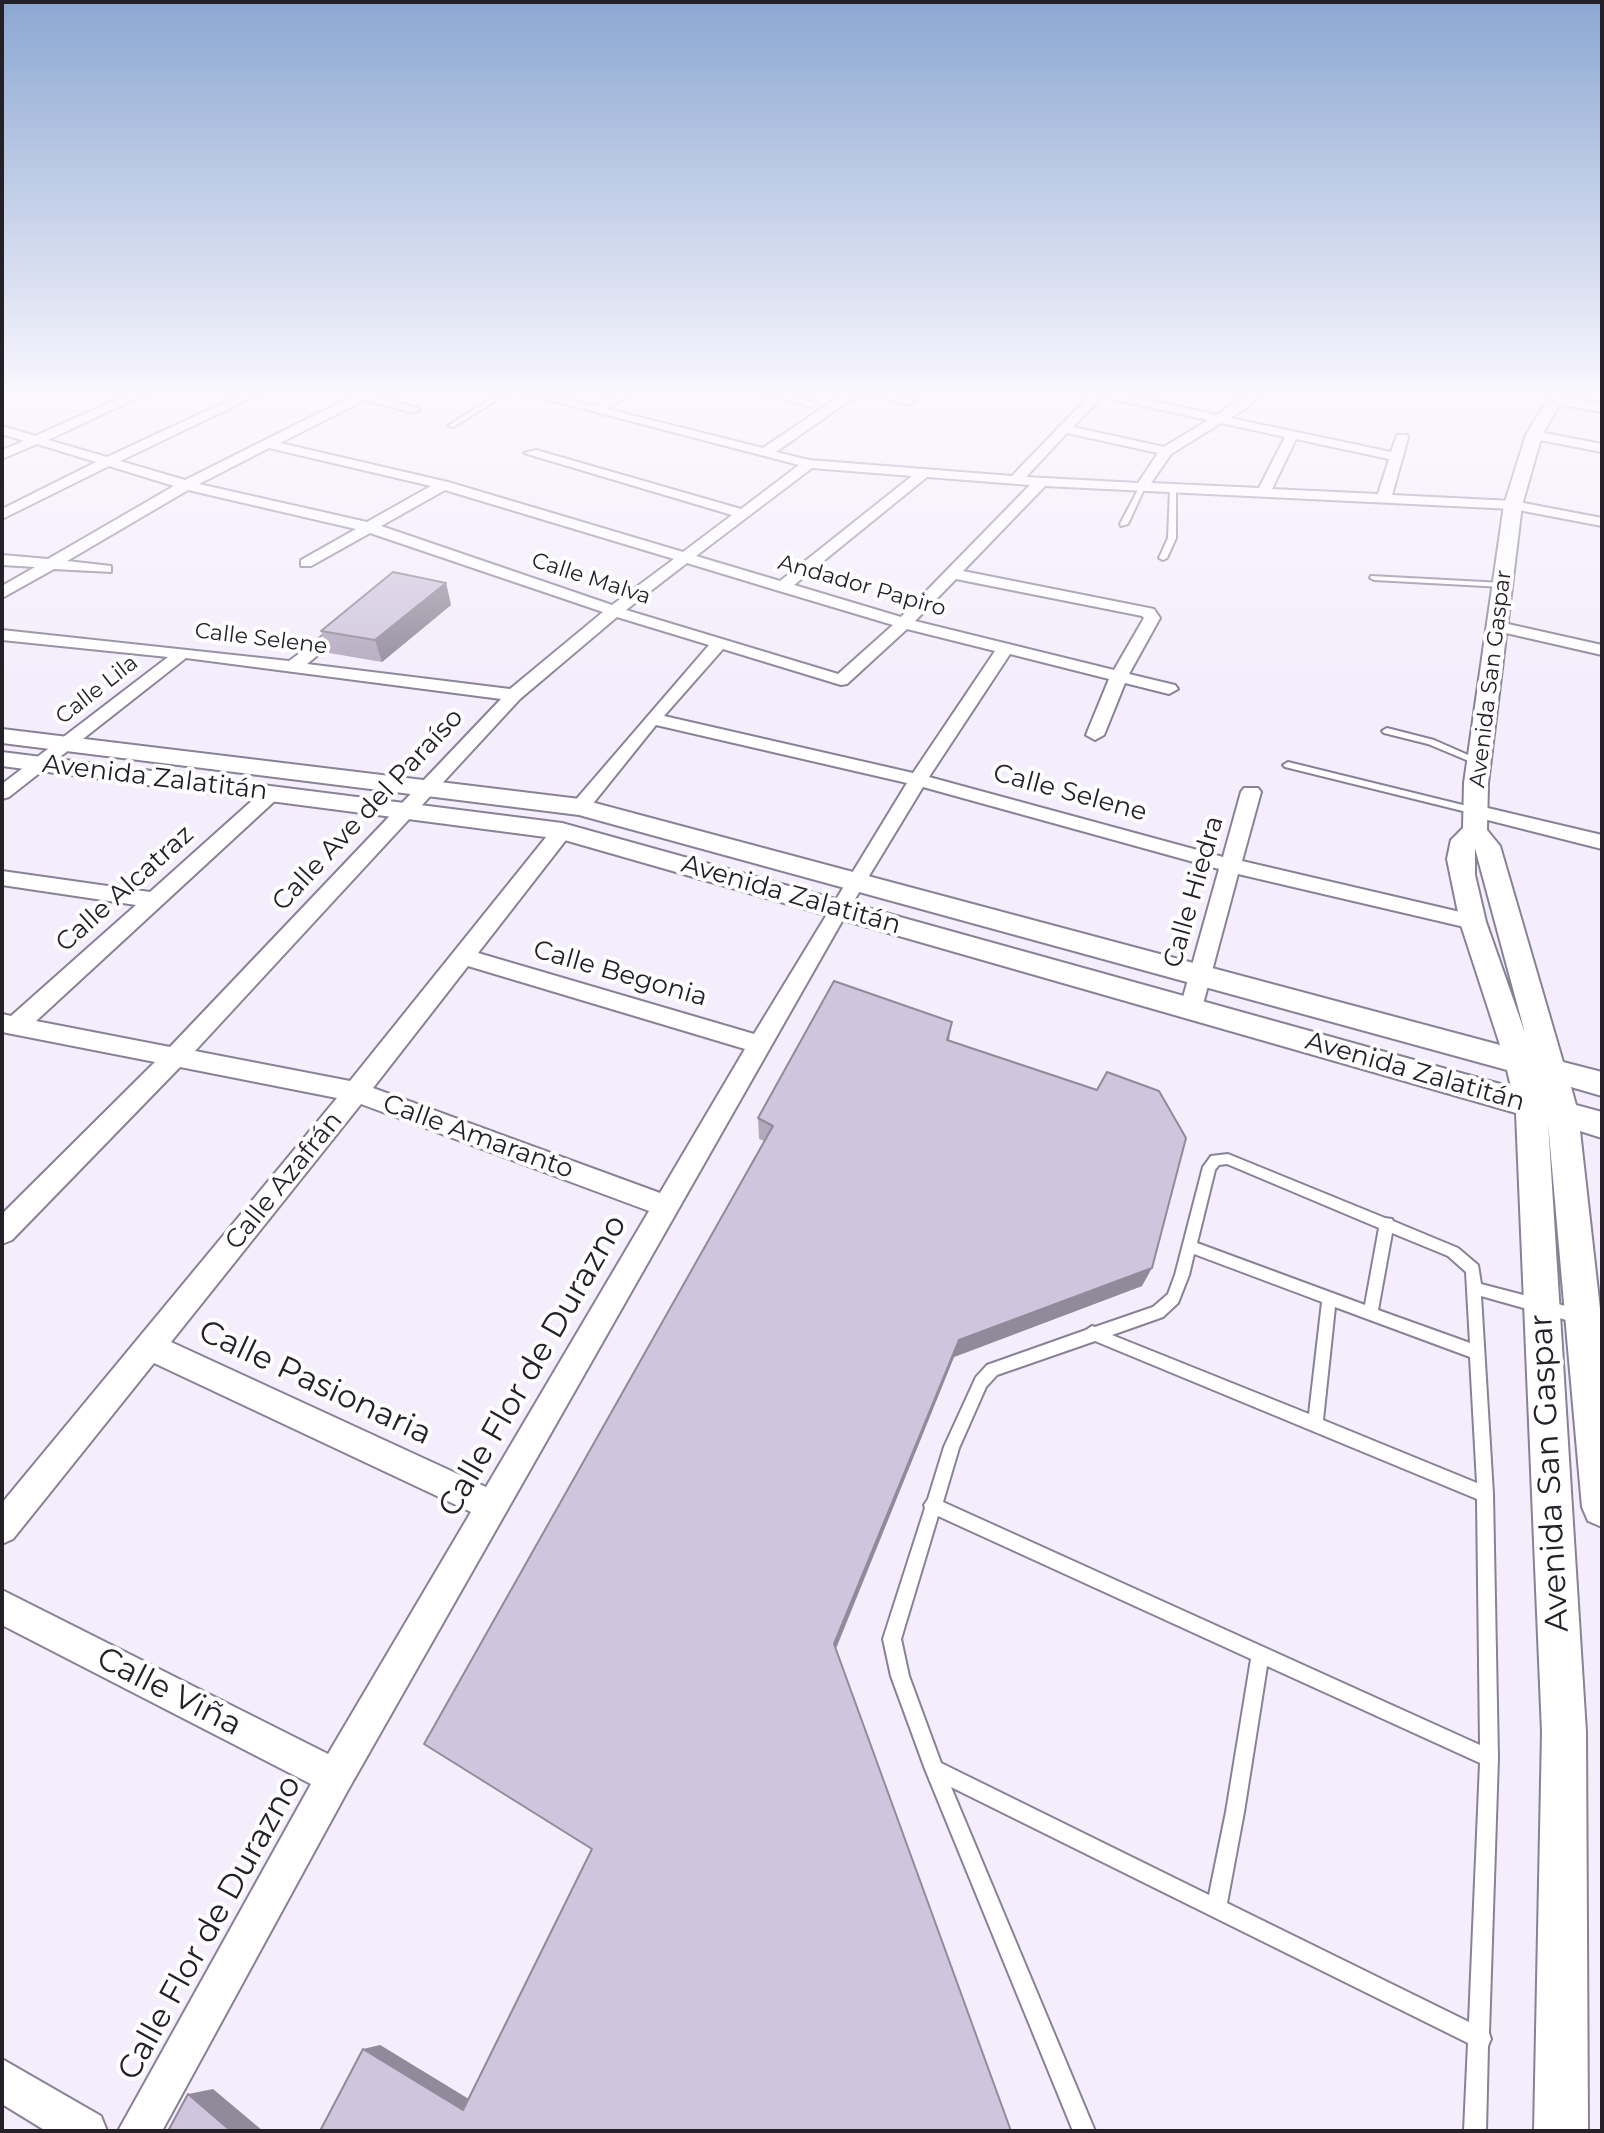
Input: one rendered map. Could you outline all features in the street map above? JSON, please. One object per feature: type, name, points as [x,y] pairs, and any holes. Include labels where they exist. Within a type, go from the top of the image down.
[{"type":"street","points":[[2,515],[48,492]]},
{"type":"street","points":[[2,593],[175,492]]},
{"type":"street","name":"Calle Malva","points":[[214,492],[368,527],[614,611],[841,680],[904,623]]},
{"type":"street","points":[[306,563],[431,492]]},
{"type":"street","name":"Andador Papiro","points":[[464,492],[904,623],[1169,689]]},
{"type":"street","points":[[665,492],[743,514]]},
{"type":"street","name":"Calle Ave del Paraíso","points":[[2,1232],[176,1056],[514,695],[614,611],[773,492]]},
{"type":"street","points":[[782,587],[901,492]]},
{"type":"street","points":[[904,623],[1032,492]]},
{"type":"street","points":[[1219,492],[1513,505],[1602,522]]},
{"type":"street","points":[[1383,500],[1386,492]]},
{"type":"street","name":"Avenida San Gaspar","points":[[1517,492],[1479,762],[1475,821],[1464,840],[1460,859],[1473,922],[1536,1065]]},
{"type":"street","points":[[2,560],[106,569]]},
{"type":"street","points":[[951,573],[1148,612],[1152,618],[1119,676],[1095,735]]},
{"type":"street","points":[[292,667],[359,614]]},
{"type":"street","points":[[1499,627],[1602,650]]},
{"type":"street","name":"Calle Selene","points":[[2,635],[183,653],[514,695]]},
{"type":"street","points":[[580,807],[719,644]]},
{"type":"street","name":"Calle Flor de Durazno","points":[[139,2131],[335,1777],[839,908],[918,780],[1006,647]]},
{"type":"street","name":"Calle Lila","points":[[2,793],[183,653]]},
{"type":"street","name":"Calle Selene","points":[[652,719],[918,780],[1232,866],[1473,922]]},
{"type":"street","name":"Avenida Zalatitán","points":[[2,736],[580,807],[1602,1084]]},
{"type":"street","name":"Avenida Zalatitán","points":[[2,759],[562,831],[1602,1125]]},
{"type":"street","name":"Calle Hiedra","points":[[1191,1008],[1251,792]]},
{"type":"street","name":"Calle Alcatraz","points":[[9,1024],[154,900],[272,793]]},
{"type":"street","points":[[1475,821],[1602,842]]},
{"type":"street","name":"Avenida San Gaspar","points":[[1475,821],[1487,846],[1547,1110],[1597,1402],[1602,1507]]},
{"type":"street","name":"Calle Azafrán","points":[[2,1528],[356,1092],[562,831]]},
{"type":"street","points":[[2,878],[154,900]]},
{"type":"street","name":"Calle Begonia","points":[[463,957],[761,1045]]},
{"type":"street","name":"Calle Amaranto","points":[[9,1024],[356,1092],[668,1207]]},
{"type":"street","name":"Avenida San Gaspar","points":[[1547,1110],[1541,1306],[1564,1732],[1561,2131]]},
{"type":"street","name":"Calle Pasionaria","points":[[149,1346],[493,1506]]},
{"type":"street","name":"Calle Viña","points":[[2,1607],[335,1777]]},
{"type":"street","points":[[2,2080],[86,2131]]},
{"type":"lane","points":[[1124,524],[1140,492]]},
{"type":"lane","points":[[1163,558],[1172,538],[1173,492]]},
{"type":"lane","points":[[1374,578],[1503,585]]},
{"type":"lane","points":[[1387,731],[1431,742],[1479,762]]},
{"type":"lane","points":[[1288,765],[1475,821]]},
{"type":"lane","points":[[1084,2131],[934,1769],[900,1676],[892,1639],[952,1447],[981,1382],[992,1370],[1158,1312],[1173,1298],[1209,1167],[1216,1160],[1228,1159],[1387,1223],[1466,1260],[1473,1269],[1475,1352],[1485,1494],[1489,1758],[1481,2039],[1475,2131]]},
{"type":"lane","points":[[1371,1312],[1387,1223]]},
{"type":"lane","points":[[1189,1246],[1475,1352]]},
{"type":"lane","points":[[1474,1288],[1584,1318]]},
{"type":"lane","points":[[1315,1424],[1329,1298]]},
{"type":"lane","points":[[1092,1333],[1485,1494]]},
{"type":"lane","points":[[932,1505],[1489,1758]]},
{"type":"lane","points":[[1216,1908],[1260,1654]]},
{"type":"lane","points":[[934,1769],[1481,2039]]},
{"type":"building","points":[[393,572],[446,583],[375,640],[321,631]]},
{"type":"building","points":[[834,981],[952,1022],[947,1040],[1097,1090],[1107,1072],[1159,1091],[1186,1138],[1152,1268],[959,1340],[834,1644],[1011,2131],[320,2131],[363,2049],[463,2110],[592,1849],[424,1744],[773,1126],[758,1118]]},
{"type":"building","points":[[188,2094],[231,2131],[168,2131]]}]
